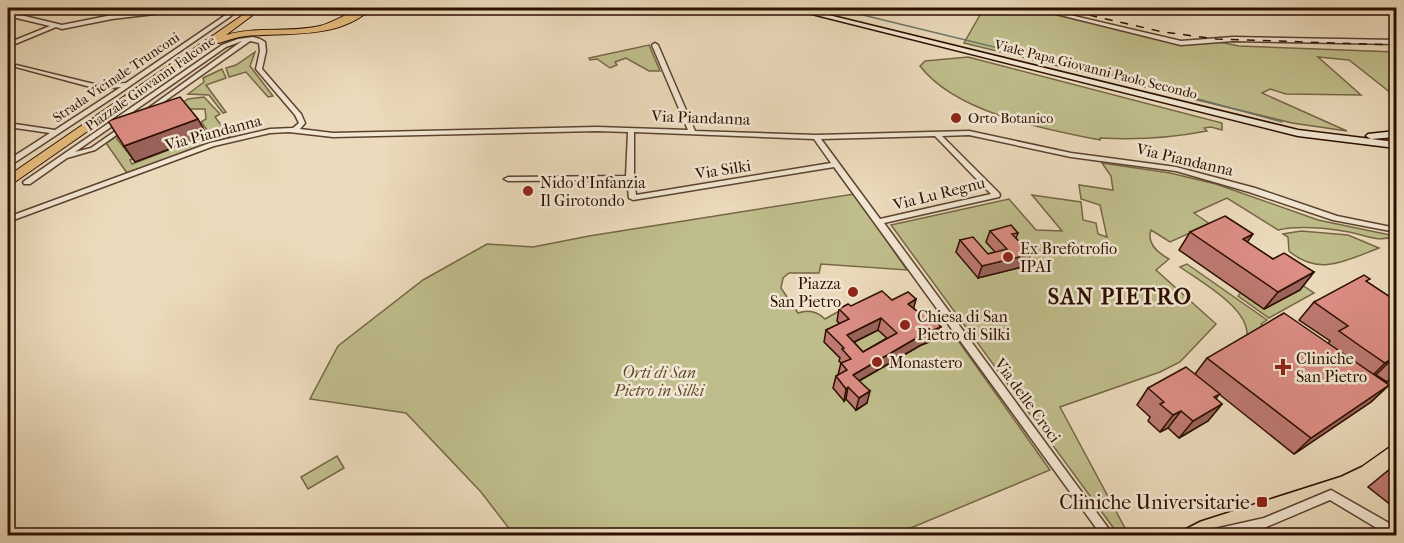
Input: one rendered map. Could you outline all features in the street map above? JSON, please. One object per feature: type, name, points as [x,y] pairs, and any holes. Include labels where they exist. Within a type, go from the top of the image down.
[{"type":"highway","points":[[8,173],[249,8]]},
{"type":"highway","points":[[260,8],[254,17],[254,23],[265,30],[283,33]]},
{"type":"highway","points":[[8,181],[260,8]]},
{"type":"highway","points":[[161,75],[214,42],[228,36],[243,33],[283,33],[328,26],[347,20],[368,8]]},
{"type":"highway","points":[[128,116],[123,110],[124,106],[138,91]]},
{"type":"highway","points":[[69,139],[86,131],[101,130]]},
{"type":"main road","name":"Viale Papa Giovanni Paolo Secondo","points":[[792,8],[1298,133],[1394,145]]},
{"type":"main road","name":"Viale Papa Giovanni Paolo Secondo","points":[[807,8],[1298,128],[1343,135],[1396,134]]},
{"type":"street","points":[[8,14],[54,26],[67,26],[112,17],[188,8]]},
{"type":"street","name":"Strada Vicinale Trunconi","points":[[8,163],[129,84],[229,15],[234,8]]},
{"type":"street","points":[[1035,8],[1181,43],[1233,39],[1396,42]]},
{"type":"street","points":[[8,45],[54,26]]},
{"type":"street","points":[[253,39],[258,52],[252,66],[293,115],[297,125],[294,130]]},
{"type":"street","name":"Piazzale Giovanni Falcone","points":[[63,158],[93,149],[128,116],[224,46],[253,39]]},
{"type":"street","name":"Piazzale Giovanni Falcone","points":[[140,116],[253,39]]},
{"type":"street","points":[[655,45],[692,132]]},
{"type":"street","points":[[18,66],[98,87],[129,84]]},
{"type":"street","name":"Piazzale Giovanni Falcone","points":[[27,182],[101,130],[128,116]]},
{"type":"street","points":[[8,125],[56,132]]},
{"type":"street","name":"Via Piandanna","points":[[8,220],[212,144],[246,136],[294,130],[333,135],[631,130],[816,137],[969,133],[1071,155],[1176,169],[1252,190],[1336,218],[1396,230]]},
{"type":"street","points":[[508,179],[630,178],[631,130]]},
{"type":"street","name":"Via Lu Regnu","points":[[879,222],[996,195],[937,134]]},
{"type":"street","name":"Via delle Croci","points":[[816,137],[1109,536]]},
{"type":"street","name":"Via Silki","points":[[630,178],[633,198],[837,164]]},
{"type":"street","points":[[1206,536],[1264,523],[1331,495],[1396,533]]},
{"type":"green space","points":[[984,8],[1028,8],[1181,44],[1215,41],[1239,46],[1396,52],[1396,97],[1349,60],[1318,57],[1361,95],[1286,94],[1270,89],[1262,93],[1347,131],[1292,123],[964,43]]},
{"type":"green space","points":[[649,45],[660,71],[649,71],[626,58],[615,62],[617,65],[610,68],[597,59],[590,60],[589,58]]},
{"type":"green space","points":[[255,52],[250,66],[273,96],[268,97],[246,72],[229,77],[226,68],[236,65]]},
{"type":"green space","points":[[968,57],[1222,123],[1222,130],[1211,127],[1204,128],[1207,131],[1141,139],[1100,138],[1100,140],[1078,136],[1028,124],[978,107],[955,96],[920,66],[925,61]]},
{"type":"green space","points":[[222,69],[226,78],[206,85],[226,112],[223,113],[209,95],[188,94],[204,82],[203,78]]},
{"type":"green space","points":[[204,97],[220,114],[215,117],[230,137],[127,173],[106,143],[140,121],[117,139],[133,159],[130,160],[132,164],[210,134],[201,122],[206,119],[205,109],[174,109],[188,99]]},
{"type":"green space","points":[[1102,163],[1170,173],[1216,184],[1318,220],[1395,236],[1378,239],[1331,229],[1278,230],[1227,198],[1194,213],[1210,224],[1170,242],[1151,230],[1152,244],[1157,251],[1169,259],[1156,270],[1216,324],[1180,362],[1160,372],[1060,407],[1126,530],[1115,530],[891,225],[1009,199],[1036,230],[1062,231],[1032,195],[1081,202],[1083,220],[1096,223],[1098,234],[1107,237],[1100,205],[1081,199],[1079,185],[1113,190],[1111,176]]},
{"type":"green space","name":"Orti di San Pietro in Silki","points":[[854,194],[907,270],[821,264],[819,273],[789,273],[783,278],[781,288],[798,313],[813,312],[825,319],[848,306],[849,333],[842,359],[848,371],[844,400],[846,399],[857,410],[866,403],[850,386],[921,345],[952,332],[1050,470],[894,535],[514,535],[481,492],[406,413],[310,399],[338,346],[423,280],[487,244],[533,247]]},
{"type":"green space","points":[[1301,231],[1348,235],[1379,248],[1333,264],[1311,263],[1289,251],[1288,237],[1283,234]]},
{"type":"green space","points":[[1267,261],[1314,293],[1269,318],[1238,296]]},
{"type":"green space","points":[[1187,264],[1267,320],[1261,324],[1270,331],[1247,336],[1246,326],[1232,306],[1211,288],[1180,267]]},
{"type":"green space","points":[[878,330],[894,345],[861,363],[845,347]]},
{"type":"green space","points":[[337,456],[344,468],[308,489],[301,477]]},
{"type":"building","points":[[180,97],[198,119],[124,146],[108,121]]},
{"type":"building","points":[[1225,216],[1253,234],[1243,239],[1273,259],[1284,253],[1314,272],[1278,292],[1190,232]]},
{"type":"building","points":[[1011,225],[1018,233],[1012,234],[1031,254],[982,266],[960,240],[973,237],[988,254],[1007,249],[990,231]]},
{"type":"building","points":[[1364,275],[1370,279],[1366,281],[1396,301],[1396,360],[1393,358],[1385,363],[1363,348],[1339,331],[1348,326],[1314,302]]},
{"type":"building","points":[[882,291],[892,300],[908,292],[916,299],[908,304],[918,312],[927,312],[941,327],[925,333],[853,375],[870,391],[859,398],[848,387],[846,389],[836,376],[847,370],[841,363],[851,359],[842,349],[844,348],[826,330],[849,319],[839,309],[848,304],[851,306]],"holes":[[[881,318],[897,333],[863,352],[847,335]]]},
{"type":"building","points":[[1284,313],[1389,385],[1311,438],[1207,358]]},
{"type":"building","points":[[1186,367],[1220,394],[1214,397],[1222,404],[1193,421],[1181,411],[1173,415],[1160,404],[1164,402],[1148,388]]},
{"type":"building","points":[[1396,464],[1396,478],[1388,471]]},
{"type":"waterway","points":[[834,8],[1118,77],[1282,122]]},
{"type":"tram line","points":[[1171,536],[1200,521],[1341,476],[1362,466],[1396,442]]},
{"type":"railway","points":[[1058,8],[1163,32],[1217,39],[1396,45]]},
{"type":"railway","points":[[1358,8],[1396,14]]},
{"type":"place","name":"Orto Botanico","points":[[956,118]]},
{"type":"place","name":"Nido d'Infanzia Il Girotondo","points":[[528,191]]},
{"type":"place","name":"Ex Brefotrofio IPAI","points":[[1008,257]]},
{"type":"place","name":"Piazza San Pietro","points":[[853,292]]},
{"type":"place","name":"Chiesa di San Pietro di Silki","points":[[905,325]]},
{"type":"place","name":"Monastero","points":[[877,362]]},
{"type":"place","name":"Cliniche San Pietro","points":[[1283,367]]},
{"type":"place","name":"Cliniche Universitarie","points":[[1262,502]]},
{"type":"district","name":"SAN PIETRO","points":[[1120,296]]}]
